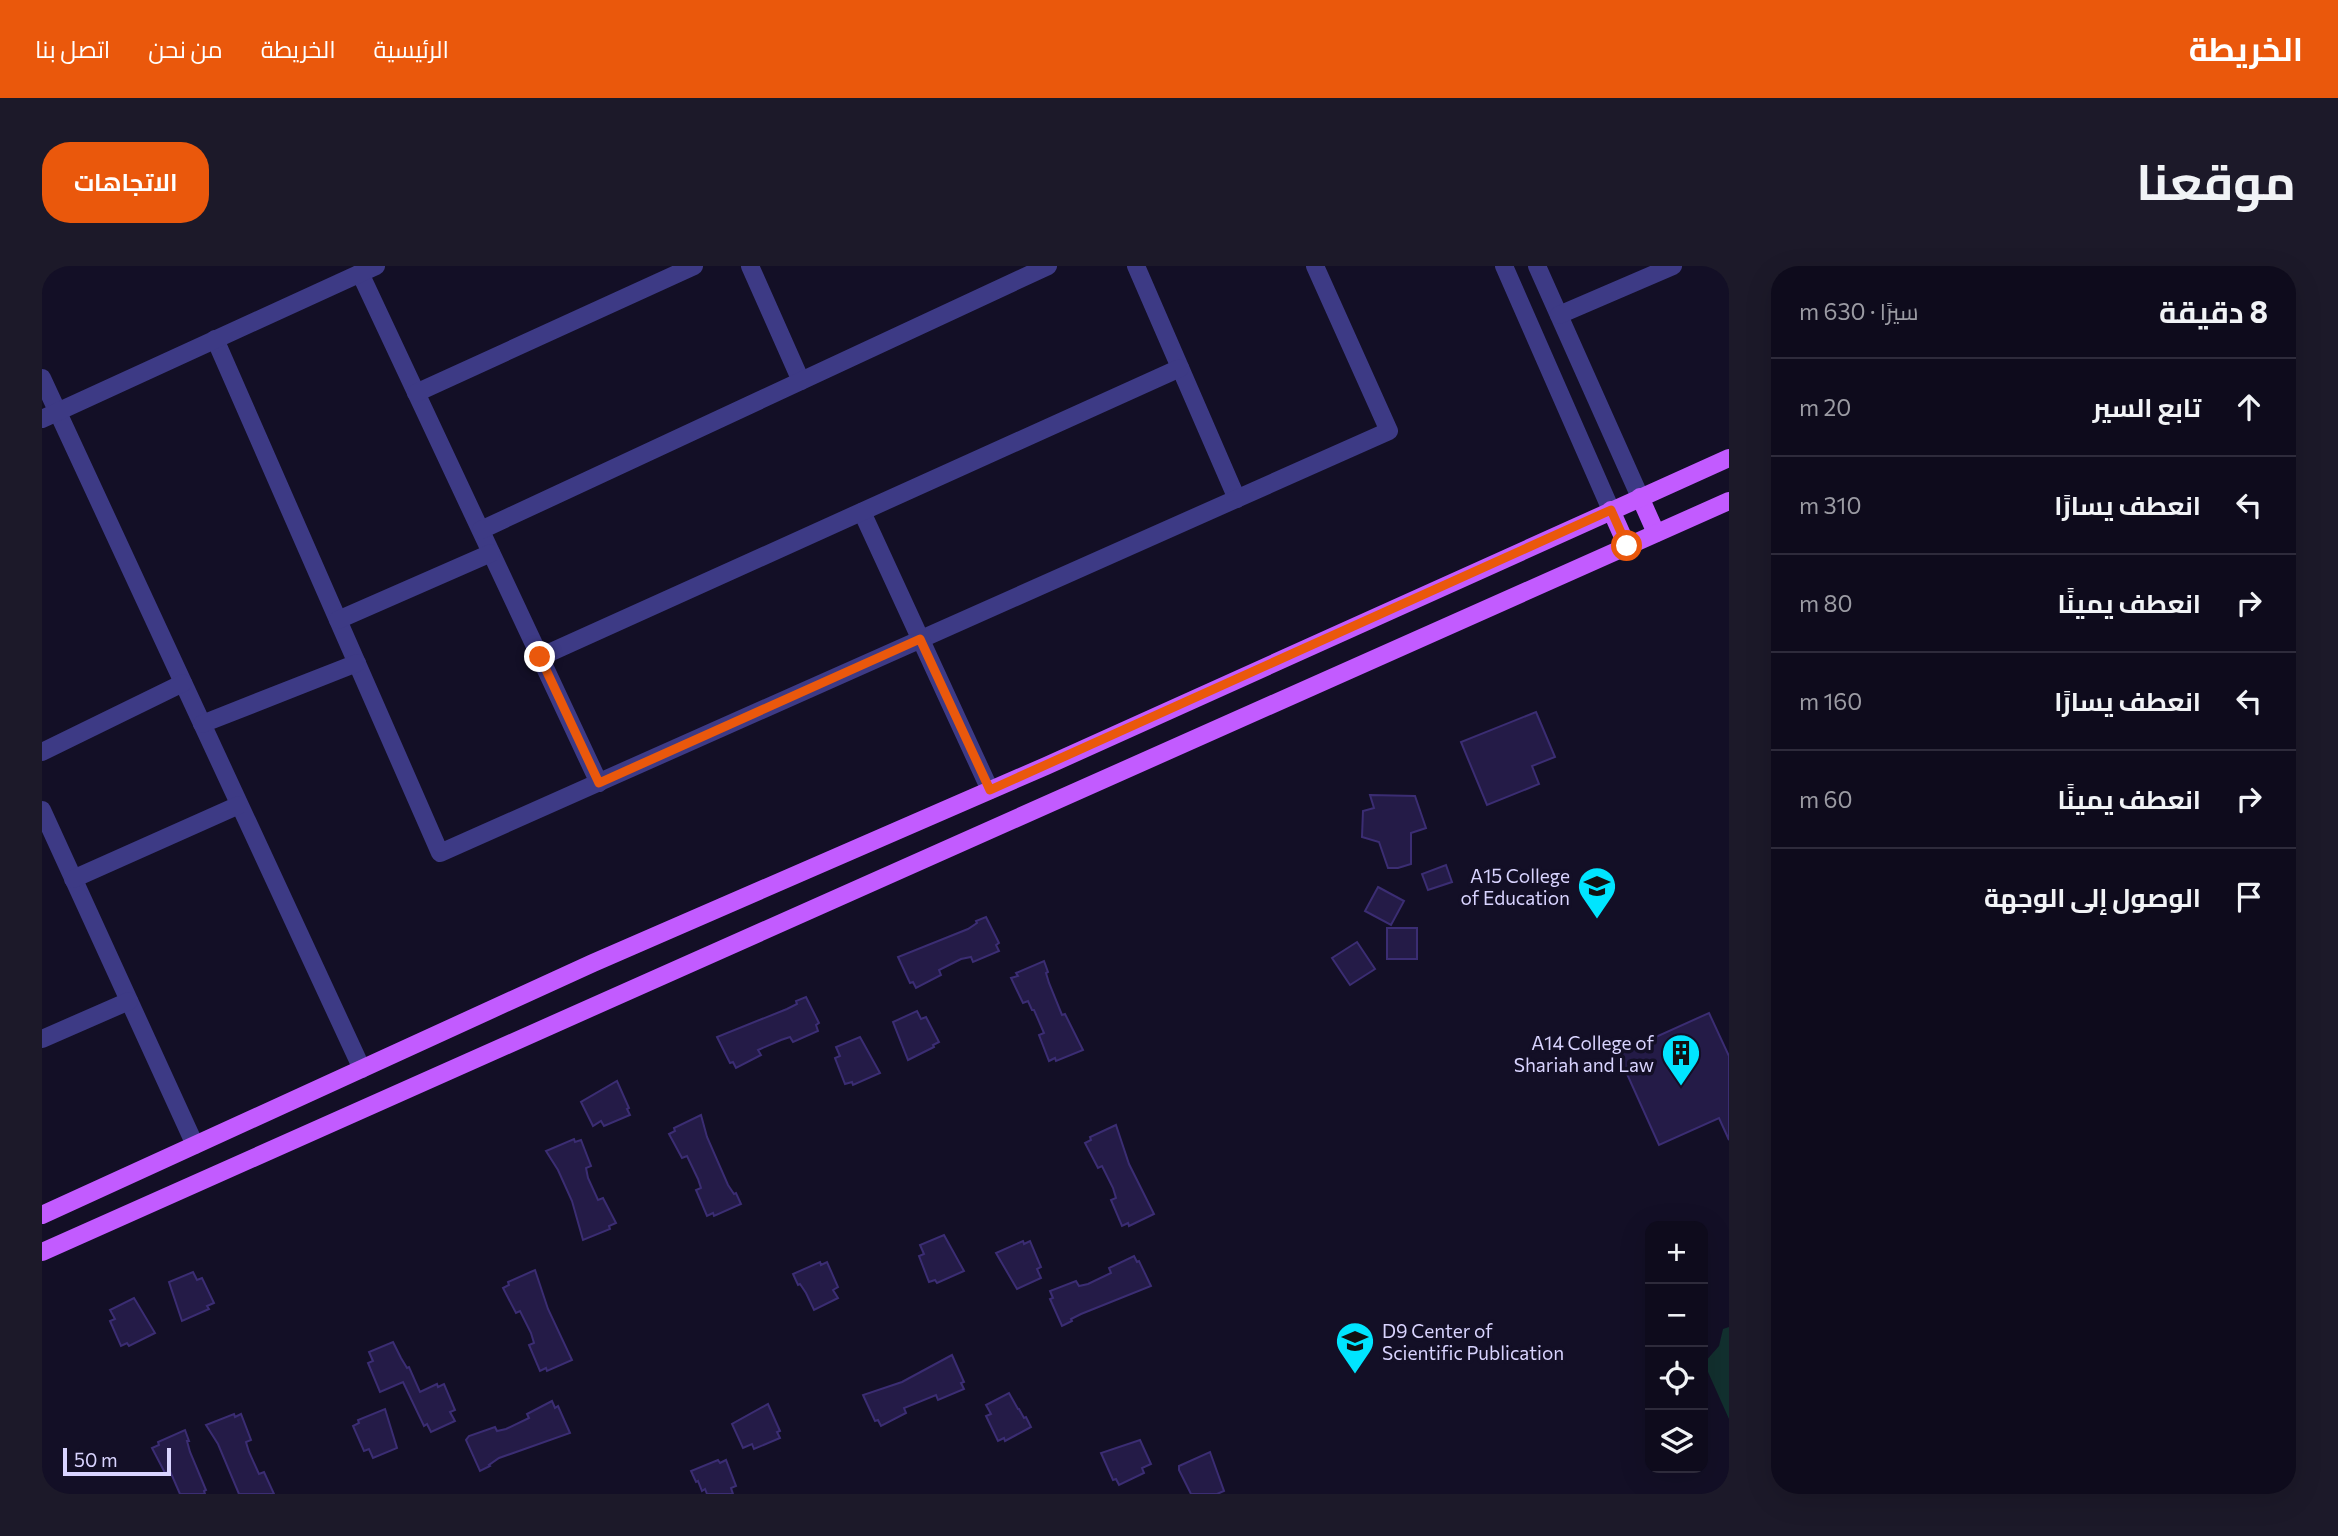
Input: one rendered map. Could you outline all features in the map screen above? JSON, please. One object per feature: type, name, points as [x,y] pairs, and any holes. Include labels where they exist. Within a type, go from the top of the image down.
[{"type":"main road","points":[[42,1215],[593,963],[990,790],[1729,458]]},
{"type":"main road","points":[[1640,497],[1656,533]]},
{"type":"main road","points":[[42,1252],[1729,501]]},
{"type":"main road","points":[[1611,510],[1627,546]]},
{"type":"street","points":[[416,393],[694,266]]},
{"type":"street","points":[[750,266],[801,381]]},
{"type":"street","points":[[481,530],[1048,266]]},
{"type":"street","points":[[1136,266],[1237,499]]},
{"type":"street","points":[[215,339],[440,853],[1389,431],[1315,266]]},
{"type":"street","points":[[1504,266],[1611,510]]},
{"type":"street","points":[[1536,266],[1640,497]]},
{"type":"street","points":[[1559,315],[1673,266]]},
{"type":"street","points":[[50,415],[368,270],[416,393],[599,783]]},
{"type":"street","points":[[540,657],[1180,368]]},
{"type":"street","points":[[42,378],[50,415],[183,683],[362,1069]]},
{"type":"street","points":[[862,512],[990,790]]},
{"type":"street","points":[[338,620],[491,553]]},
{"type":"street","points":[[202,724],[357,663]]},
{"type":"street","points":[[42,752],[183,683]]},
{"type":"street","points":[[73,879],[239,805]]},
{"type":"street","points":[[42,810],[195,1145]]},
{"type":"street","points":[[42,1039],[129,1001]]},
{"type":"green space","points":[[1729,1327],[1729,1419],[1708,1372],[1708,1358],[1719,1346],[1723,1329]]},
{"type":"building","points":[[1536,712],[1555,757],[1532,766],[1539,784],[1487,805],[1461,742]]},
{"type":"building","points":[[1370,795],[1415,796],[1426,828],[1411,833],[1411,864],[1388,868],[1379,842],[1362,837],[1363,811],[1374,808]]},
{"type":"building","points":[[1446,865],[1452,882],[1428,890],[1422,874]]},
{"type":"building","points":[[1378,887],[1404,901],[1391,925],[1365,911]]},
{"type":"building","points":[[986,917],[999,943],[996,945],[999,951],[973,962],[971,957],[961,959],[939,970],[941,975],[916,988],[913,982],[910,983],[898,957],[968,929],[977,923],[976,921]]},
{"type":"building","points":[[1387,928],[1417,928],[1417,959],[1387,959]]},
{"type":"building","points":[[1357,942],[1375,969],[1350,985],[1332,958]]},
{"type":"building","points":[[1044,961],[1049,983],[1062,1015],[1065,1014],[1083,1050],[1056,1061],[1055,1058],[1049,1061],[1039,1035],[1044,1033],[1034,1010],[1028,1001],[1023,1003],[1011,978],[1018,976],[1016,973]]},
{"type":"building","points":[[806,997],[819,1023],[816,1025],[818,1031],[793,1042],[790,1037],[758,1050],[761,1055],[736,1068],[733,1062],[730,1063],[717,1037],[787,1009]]},
{"type":"building","points":[[917,1011],[921,1019],[926,1017],[939,1042],[908,1060],[893,1022]]},
{"type":"building","name":"A14 College of Shariah and Law","points":[[1709,1013],[1729,1056],[1729,1140],[1719,1118],[1659,1145],[1618,1054]]},
{"type":"building","points":[[860,1037],[880,1073],[853,1085],[852,1082],[845,1084],[835,1058],[840,1056],[836,1047]]},
{"type":"building","points":[[617,1081],[630,1115],[604,1126],[601,1121],[593,1126],[581,1102]]},
{"type":"building","points":[[701,1115],[707,1137],[728,1185],[741,1204],[714,1216],[713,1213],[707,1216],[696,1190],[701,1188],[698,1179],[687,1156],[682,1158],[669,1134],[675,1131],[674,1128]]},
{"type":"building","points":[[1116,1125],[1129,1164],[1154,1214],[1129,1226],[1128,1223],[1122,1226],[1111,1200],[1116,1198],[1113,1188],[1102,1166],[1098,1168],[1085,1143],[1091,1140],[1090,1137]]},
{"type":"building","points":[[574,1139],[575,1142],[581,1140],[591,1166],[586,1168],[588,1178],[598,1200],[603,1198],[616,1223],[609,1226],[610,1229],[583,1240],[572,1201],[546,1151]]},
{"type":"building","points":[[944,1235],[964,1271],[937,1283],[935,1280],[929,1282],[919,1256],[924,1254],[920,1245]]},
{"type":"building","points":[[1023,1241],[1024,1244],[1030,1241],[1041,1267],[1037,1269],[1041,1278],[1017,1289],[996,1253]]},
{"type":"building","points":[[1134,1256],[1151,1286],[1081,1314],[1062,1326],[1050,1299],[1053,1298],[1050,1291],[1076,1281],[1079,1286],[1088,1284],[1111,1273],[1109,1268]]},
{"type":"building","points":[[820,1262],[821,1265],[827,1262],[838,1287],[833,1290],[838,1298],[814,1310],[793,1274]]},
{"type":"building","points":[[535,1270],[548,1309],[572,1360],[547,1371],[546,1368],[540,1371],[529,1345],[534,1343],[531,1333],[520,1311],[516,1313],[503,1288],[509,1285],[508,1282]]},
{"type":"building","points":[[193,1272],[197,1280],[202,1278],[214,1303],[207,1306],[209,1309],[182,1321],[169,1282]]},
{"type":"building","points":[[134,1298],[155,1333],[129,1346],[127,1343],[121,1346],[110,1321],[115,1319],[110,1310]]},
{"type":"building","points":[[393,1342],[407,1368],[409,1367],[420,1392],[437,1384],[438,1387],[444,1384],[455,1410],[450,1412],[455,1421],[431,1432],[427,1424],[424,1426],[403,1382],[380,1392],[368,1363],[373,1361],[369,1352]]},
{"type":"building","points":[[952,1355],[964,1382],[961,1383],[964,1389],[938,1400],[936,1395],[904,1408],[906,1413],[881,1426],[878,1420],[875,1421],[863,1395],[902,1382]]},
{"type":"building","points":[[1009,1393],[1031,1427],[1005,1441],[1004,1438],[998,1441],[986,1416],[991,1414],[986,1405]]},
{"type":"building","points":[[552,1401],[555,1408],[558,1406],[570,1433],[499,1458],[480,1471],[466,1440],[469,1436],[495,1427],[497,1431],[506,1429],[529,1418],[527,1414]]},
{"type":"building","points":[[768,1404],[780,1431],[777,1432],[780,1438],[754,1449],[752,1444],[743,1448],[732,1424]]},
{"type":"building","points":[[385,1409],[397,1448],[373,1458],[369,1449],[364,1451],[353,1426],[359,1423],[358,1420]]},
{"type":"building","points":[[234,1414],[235,1417],[241,1414],[251,1440],[246,1442],[249,1452],[259,1474],[264,1472],[274,1494],[239,1494],[218,1444],[206,1425]]},
{"type":"building","points":[[185,1430],[190,1452],[206,1490],[205,1494],[180,1494],[170,1471],[165,1473],[152,1448],[159,1445],[158,1442]]},
{"type":"building","points":[[1140,1440],[1151,1464],[1142,1468],[1144,1473],[1119,1485],[1116,1479],[1113,1480],[1101,1453]]},
{"type":"building","points":[[1210,1452],[1224,1491],[1217,1494],[1191,1494],[1179,1466]]},
{"type":"building","points":[[718,1460],[720,1463],[726,1460],[736,1486],[731,1488],[733,1494],[707,1494],[705,1489],[702,1491],[691,1471]]},
{"type":"place","name":"A15 College of Education","points":[[1597,920]]},
{"type":"place","name":"A14 College of Shariah and Law","points":[[1681,1087]]},
{"type":"place","name":"D9 Center of Scientific Publication","points":[[1355,1375]]},
{"type":"route","points":[[540,657],[599,783],[920,639],[990,790],[1611,510],[1627,546]]}]
